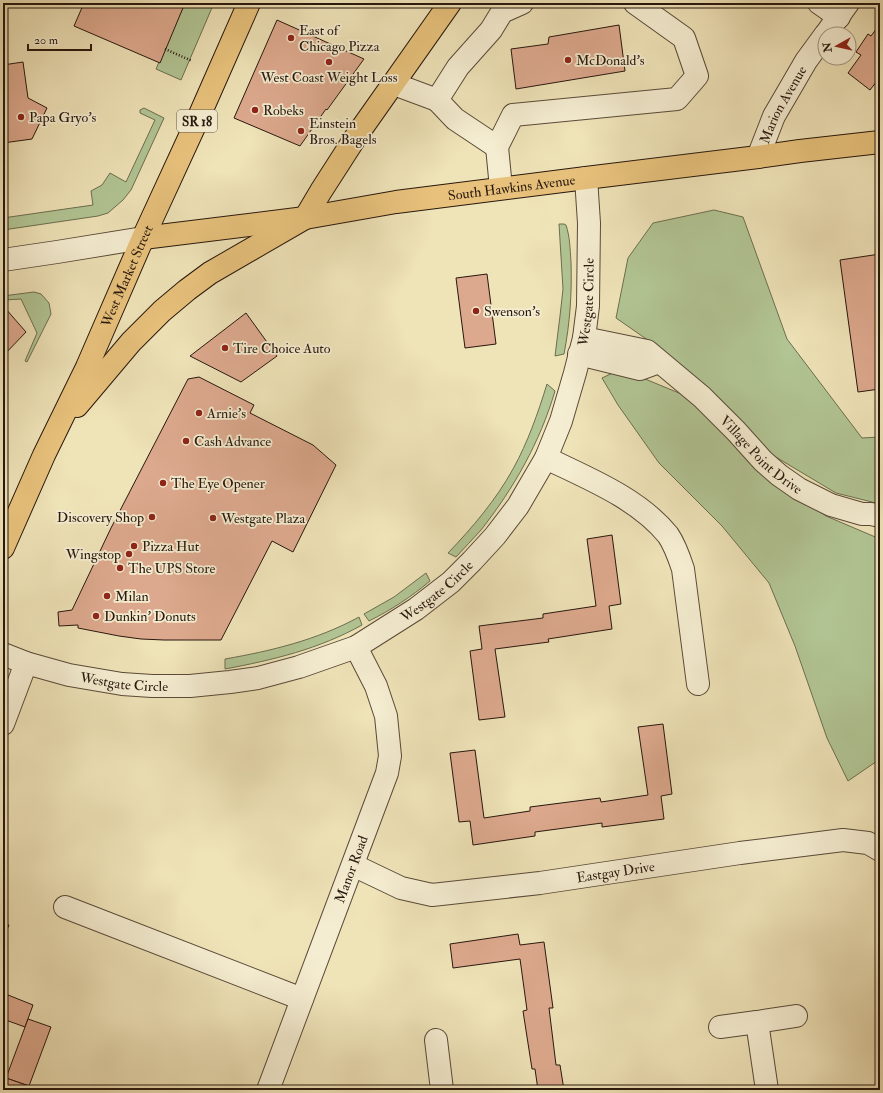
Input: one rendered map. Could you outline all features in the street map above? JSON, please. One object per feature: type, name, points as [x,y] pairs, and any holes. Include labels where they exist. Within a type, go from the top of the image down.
[{"type":"main road","name":"West Market Street","points":[[3,548],[44,455],[87,367],[143,238],[249,3]]},
{"type":"main road","points":[[57,430],[131,342],[187,290],[210,273],[305,218],[358,135],[450,3]]},
{"type":"main road","name":"South Hawkins Avenue","points":[[143,238],[305,218],[396,202],[501,188],[880,142]]},
{"type":"street","points":[[437,100],[458,67],[491,30],[497,8],[522,3]]},
{"type":"street","points":[[501,188],[497,147],[513,115],[676,98],[697,76],[684,38],[635,3]]},
{"type":"street","points":[[819,3],[844,10]]},
{"type":"street","name":"Marion Avenue","points":[[832,26],[844,10]]},
{"type":"street","name":"Marion Avenue","points":[[758,157],[774,116],[806,61],[817,47]]},
{"type":"street","points":[[394,84],[437,100],[455,119],[497,147]]},
{"type":"street","name":"Westgate Circle","points":[[3,654],[26,663],[70,675],[122,684],[190,686],[258,678],[299,667],[356,647],[416,609],[451,582],[495,536],[518,506],[546,458],[561,421],[576,373],[588,306],[589,223],[586,178]]},
{"type":"street","points":[[3,260],[143,238]]},
{"type":"street","name":"Village Point Drive","points":[[582,346],[640,369],[659,362],[702,397],[763,461],[779,475],[799,489],[831,505],[862,514],[880,516]]},
{"type":"street","points":[[546,458],[590,479],[618,495],[643,511],[668,536],[677,552],[683,569],[698,684]]},
{"type":"street","name":"Manor Road","points":[[268,1090],[387,773],[390,756],[386,716],[376,686],[356,647]]},
{"type":"street","points":[[3,724],[26,663]]},
{"type":"street","name":"Eastgay Drive","points":[[353,866],[401,888],[432,894],[540,883],[740,853],[843,840],[868,843],[880,850]]},
{"type":"street","points":[[65,907],[302,999]]},
{"type":"street","points":[[720,1027],[796,1016]]},
{"type":"street","points":[[757,1022],[766,1090]]},
{"type":"street","points":[[436,1040],[442,1090]]},
{"type":"path","points":[[165,50],[192,61]]},
{"type":"green space","points":[[185,3],[214,3],[181,80],[156,69]]},
{"type":"green space","points":[[144,108],[164,118],[131,190],[123,200],[108,213],[98,216],[3,230],[3,218],[93,205],[91,191],[102,185],[110,173],[126,182],[155,120],[140,113],[140,110]]},
{"type":"green space","points":[[714,210],[743,217],[787,339],[862,438],[880,437],[880,504],[836,493],[764,450],[668,354],[616,318],[628,258],[653,223]]},
{"type":"green space","points":[[559,224],[566,225],[570,243],[571,285],[569,319],[564,354],[555,356],[563,289]]},
{"type":"green space","points":[[34,292],[41,294],[49,303],[51,314],[27,362],[25,361],[37,333],[21,299],[4,300],[3,296]]},
{"type":"green space","points":[[621,369],[691,398],[757,466],[826,516],[880,539],[880,759],[848,781],[827,738],[795,646],[769,583],[722,526],[659,463],[618,405],[602,378]]},
{"type":"green space","points":[[547,384],[555,391],[542,428],[525,464],[504,498],[475,537],[456,557],[448,553],[466,534],[499,492],[528,438]]},
{"type":"green space","points":[[426,573],[430,581],[401,603],[369,621],[364,614],[394,597]]},
{"type":"green space","points":[[359,617],[362,625],[329,641],[295,653],[225,669],[225,659],[294,644],[327,632]]},
{"type":"building","points":[[84,3],[185,3],[160,63],[74,26]]},
{"type":"building","points":[[277,20],[364,59],[300,146],[234,118]]},
{"type":"building","points":[[880,24],[880,77],[870,90],[848,73],[853,66],[857,66],[857,61],[861,55],[857,53],[857,50],[868,34],[871,36]]},
{"type":"building","name":"McDonald's","points":[[619,25],[625,71],[516,89],[511,49],[548,44],[549,37]]},
{"type":"building","points":[[23,62],[28,98],[47,108],[32,139],[3,143],[3,65]]},
{"type":"building","points":[[880,254],[880,389],[858,392],[840,260]]},
{"type":"building","name":"Swenson's","points":[[487,274],[496,344],[465,348],[456,278]]},
{"type":"building","points":[[5,308],[26,332],[3,356],[3,309]]},
{"type":"building","points":[[246,313],[277,356],[241,382],[190,356]]},
{"type":"building","name":"Westgate Plaza","points":[[199,377],[254,405],[250,413],[313,445],[336,465],[293,552],[272,541],[221,640],[141,639],[78,628],[78,625],[59,626],[58,612],[72,610],[111,528],[188,379]]},
{"type":"building","points":[[612,535],[621,604],[609,606],[612,629],[548,639],[549,642],[495,649],[505,717],[479,720],[470,651],[482,649],[479,626],[543,618],[543,614],[596,606],[587,539]]},
{"type":"building","points":[[663,724],[672,794],[661,796],[664,819],[602,827],[602,823],[535,832],[535,836],[473,845],[470,821],[459,822],[450,753],[475,750],[484,818],[530,811],[530,807],[600,798],[601,802],[648,795],[638,727]]},
{"type":"building","points":[[3,923],[9,925],[3,939]]},
{"type":"building","points":[[518,934],[520,945],[544,942],[553,1008],[549,1008],[556,1065],[560,1065],[564,1090],[538,1090],[535,1069],[532,1069],[523,1011],[527,1010],[520,959],[453,968],[450,944]]},
{"type":"building","points":[[3,993],[33,1005],[25,1027],[3,1019]]},
{"type":"building","points":[[28,1019],[51,1027],[29,1086],[6,1078]]},
{"type":"building","points":[[6,1078],[29,1086],[28,1090],[3,1090]]},
{"type":"place","name":"East of Chicago Pizza","points":[[291,38]]},
{"type":"place","name":"McDonald's","points":[[568,60]]},
{"type":"place","name":"West Coast Weight Loss","points":[[329,62]]},
{"type":"place","name":"Robeks","points":[[255,110]]},
{"type":"place","name":"Papa Gryo's","points":[[21,117]]},
{"type":"place","name":"Einstein Bros. Bagels","points":[[301,131]]},
{"type":"place","name":"Swenson's","points":[[476,311]]},
{"type":"place","name":"Tire Choice Auto","points":[[225,348]]},
{"type":"place","name":"Arnie's","points":[[199,413]]},
{"type":"place","name":"Cash Advance","points":[[186,441]]},
{"type":"place","name":"The Eye Opener","points":[[163,483]]},
{"type":"place","name":"Discovery Shop","points":[[152,517]]},
{"type":"place","name":"Westgate Plaza","points":[[213,518]]},
{"type":"place","name":"Pizza Hut","points":[[134,546]]},
{"type":"place","name":"Wingstop","points":[[129,554]]},
{"type":"place","name":"The UPS Store","points":[[120,568]]},
{"type":"place","name":"Milan","points":[[107,596]]},
{"type":"place","name":"Dunkin' Donuts","points":[[96,616]]}]
